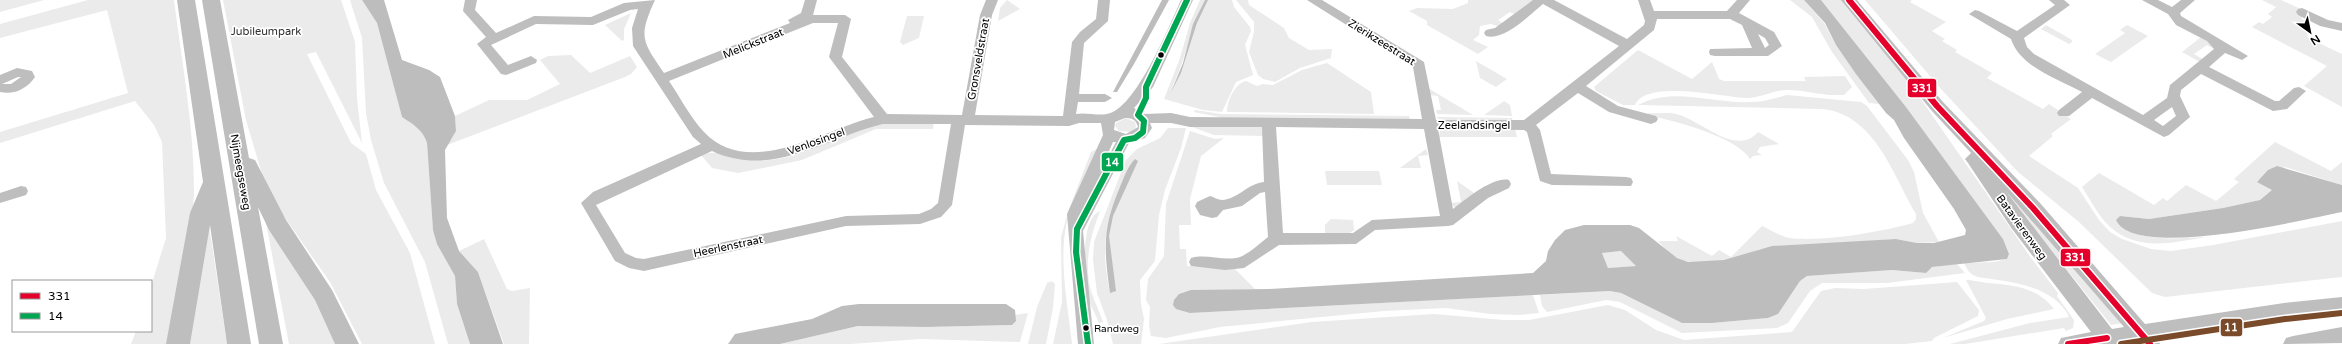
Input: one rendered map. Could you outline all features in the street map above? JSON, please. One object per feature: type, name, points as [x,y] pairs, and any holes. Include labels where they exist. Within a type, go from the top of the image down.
[{"type":"highway","points":[[186,0],[238,344]]},
{"type":"highway","name":"Nijmeegseweg","points":[[211,0],[271,344]]},
{"type":"highway","points":[[238,156],[249,166],[274,218],[324,296],[346,344]]},
{"type":"highway","points":[[178,344],[201,213],[214,182]]},
{"type":"main road","name":"Batavierenweg","points":[[1849,0],[1937,106],[2033,208],[2145,338]]},
{"type":"main road","name":"Batavierenweg","points":[[1937,106],[2019,224],[2110,341]]},
{"type":"main road","points":[[2068,344],[2145,338],[2342,305]]},
{"type":"main road","points":[[2293,344],[2342,335]]},
{"type":"street","points":[[471,0],[468,11],[494,38]]},
{"type":"street","points":[[661,77],[807,15],[812,0]]},
{"type":"street","name":"Gronsveldstraat","points":[[963,119],[986,15],[992,0]]},
{"type":"street","points":[[1069,121],[1078,42],[1084,35],[1102,21],[1104,0]]},
{"type":"street","points":[[1087,343],[1076,252],[1077,229],[1074,214],[1108,127],[1146,87],[1187,0]]},
{"type":"street","name":"Zierikzeestraat","points":[[1313,0],[1419,65],[1448,221]]},
{"type":"street","points":[[1490,33],[1499,31],[1541,0]]},
{"type":"street","points":[[1545,0],[1628,45]]},
{"type":"street","points":[[1626,182],[1552,180],[1545,177],[1533,130],[1527,125],[1577,87],[1650,27],[1651,21],[1644,0]]},
{"type":"street","points":[[1732,15],[1733,10],[1744,0]]},
{"type":"street","points":[[2018,37],[2064,5],[2055,0]]},
{"type":"street","points":[[2148,0],[2173,12],[2176,19],[2210,37],[2221,46],[2242,56]]},
{"type":"street","points":[[2173,12],[2189,0]]},
{"type":"street","points":[[531,60],[506,71],[483,44],[534,20],[593,20],[628,6],[648,3]]},
{"type":"street","name":"Venlosingel","points":[[648,3],[638,27],[637,37],[639,46],[698,134],[712,145],[741,155],[774,156],[803,148],[862,124],[883,119],[1069,121],[1077,125],[1108,127],[1124,140]]},
{"type":"street","points":[[2302,12],[2324,23],[2342,27]]},
{"type":"street","points":[[1975,14],[2018,37]]},
{"type":"street","points":[[1649,15],[1732,15],[1770,35],[1776,46],[1770,51],[1760,52],[1715,52]]},
{"type":"street","name":"Melickstraat","points":[[661,77],[811,19],[845,19],[835,57],[883,119]]},
{"type":"street","points":[[1747,23],[1760,52]]},
{"type":"street","points":[[2018,37],[2019,46],[2029,57],[2164,132],[2183,116],[2175,98],[2175,88],[2220,52],[2221,46]]},
{"type":"street","points":[[2200,68],[2273,106],[2282,106],[2299,91]]},
{"type":"street","points":[[0,80],[17,72],[27,74],[28,77],[25,81],[14,88],[0,88]]},
{"type":"street","points":[[1077,229],[1124,140],[1135,138],[1142,121],[1146,98],[1146,87]]},
{"type":"street","points":[[1577,87],[1614,109],[1626,113],[1649,114]]},
{"type":"street","points":[[2064,113],[2091,92]]},
{"type":"street","points":[[1072,98],[1105,98]]},
{"type":"street","points":[[2144,121],[2175,98]]},
{"type":"street","points":[[1123,112],[1142,121]]},
{"type":"street","name":"Heerlenstraat","points":[[712,145],[598,196],[588,204],[623,260],[634,264],[644,264],[858,219],[929,217],[944,205],[963,119]]},
{"type":"street","name":"Zeelandsingel","points":[[1142,121],[1527,125]]},
{"type":"street","points":[[1269,122],[1276,239]]},
{"type":"street","points":[[1196,262],[1225,264],[1244,262],[1276,239],[1356,238],[1372,225],[1448,221],[1483,194],[1504,184]]},
{"type":"street","points":[[1218,206],[1237,202],[1256,188],[1272,186]]},
{"type":"street","points":[[0,198],[21,191]]},
{"type":"green space","points":[[0,0],[44,0],[0,12]]},
{"type":"green space","points":[[88,0],[174,0],[190,119],[194,191],[188,249],[169,344],[131,344],[136,332],[152,332],[152,283],[166,238],[162,142],[154,125],[135,101],[0,143],[0,132],[128,93],[107,10],[0,38],[0,24]]},
{"type":"green space","name":"Jubileumpark","points":[[223,0],[341,0],[355,42],[357,98],[362,143],[316,52],[307,54],[351,143],[366,154],[376,190],[410,253],[435,344],[362,344],[330,282],[283,215],[264,181],[246,120]]},
{"type":"green space","points":[[350,0],[362,0],[377,23],[402,117],[417,127],[424,135],[427,143],[433,230],[455,276],[457,304],[470,344],[448,344],[425,262],[384,183],[371,140],[366,113],[362,38]]},
{"type":"green space","points":[[1007,0],[1020,9],[998,21],[1000,8]]},
{"type":"green space","points":[[1200,0],[1205,0],[1195,22],[1180,69],[1170,91],[1181,73],[1197,23],[1208,0],[1232,0],[1234,7],[1250,27],[1251,31],[1245,45],[1253,75],[1236,82],[1222,112],[1203,110],[1164,99],[1180,58],[1190,23]]},
{"type":"green space","points":[[1236,0],[1248,0],[1249,5],[1284,28],[1289,38],[1309,50],[1332,49],[1331,58],[1300,68],[1275,82],[1263,79],[1258,75],[1249,52],[1254,31],[1254,22]]},
{"type":"green space","points":[[1468,0],[1535,0],[1516,15],[1510,12],[1498,20],[1504,24],[1501,27],[1491,24],[1480,26],[1479,35],[1473,40],[1488,47],[1478,54],[1427,25],[1427,21],[1409,11],[1417,8],[1453,9],[1468,3]]},
{"type":"green space","points":[[1790,0],[1804,0],[1824,23],[1836,45],[1879,104],[1869,103],[1832,52],[1812,17]]},
{"type":"green space","points":[[1821,0],[1845,0],[1907,79],[2029,255],[2058,293],[2057,296],[2074,320],[2073,328],[2066,331],[2064,328],[1965,344],[1950,344],[2030,323],[2069,317],[2064,308],[2057,301],[2039,290],[2008,281],[1979,277],[1973,275],[1969,271],[1964,263],[1994,262],[2007,259],[2009,254],[2003,239],[1906,107]]},
{"type":"green space","points":[[1865,0],[1912,0],[1910,2],[1946,22],[1932,31],[1945,39],[1942,41],[1957,50],[1955,52],[1992,73],[1987,78],[2043,109],[2049,104],[2071,119],[2051,134],[2053,136],[2029,156],[2078,188],[2099,220],[2110,232],[2122,239],[2151,249],[2171,251],[2213,245],[2342,221],[2342,277],[2165,297],[2152,293],[2079,222],[2018,172],[1941,89]]},
{"type":"green space","points":[[2262,0],[2281,0],[2303,10],[2303,17],[2301,19],[2304,20],[2308,38],[2342,54],[2342,107],[2304,86],[2327,66],[2252,27],[2259,22],[2263,24],[2272,17],[2268,14],[2276,7]]},
{"type":"green space","points":[[631,13],[624,29],[624,40],[622,41],[605,25]]},
{"type":"green space","points":[[907,16],[924,16],[919,38],[903,45],[900,42]]},
{"type":"green space","points":[[2046,25],[2072,40],[2072,42],[2069,44],[2041,29]]},
{"type":"green space","points":[[2127,25],[2148,36],[2111,62],[2095,54],[2125,33],[2120,30]]},
{"type":"green space","points":[[2201,37],[2215,44],[2217,50],[2207,45],[2194,54],[2204,60],[2200,62],[2182,52]]},
{"type":"green space","points":[[1638,50],[1692,79],[1712,62],[1719,79],[1724,81],[1806,81],[1804,77],[1845,76],[1852,87],[1844,95],[1827,95],[1788,90],[1746,98],[1686,91],[1669,91],[1654,93],[1642,97],[1635,105],[1623,105],[1596,91],[1594,87]]},
{"type":"green space","points":[[571,55],[590,73],[630,56],[637,67],[631,74],[625,77],[447,145],[456,131],[455,116],[489,100],[527,100],[560,84],[540,60],[548,56]]},
{"type":"green space","points":[[1476,61],[1507,79],[1496,87],[1480,78]]},
{"type":"green space","points":[[1327,63],[1371,92],[1374,114],[1227,112],[1228,103],[1232,93],[1242,82],[1246,81],[1257,86],[1263,84],[1273,85],[1302,70]]},
{"type":"green space","points":[[1428,88],[1473,115],[1437,114],[1436,110],[1441,110],[1438,96],[1430,95]]},
{"type":"green space","points":[[1787,95],[1861,102],[1867,106],[1908,160],[1914,172],[1923,213],[1939,242],[1917,243],[1896,239],[1760,249],[1731,259],[1706,262],[1685,261],[1677,258],[1667,250],[1658,241],[1678,241],[1676,236],[1712,256],[1719,250],[1731,257],[1762,226],[1790,238],[1819,239],[1869,233],[1913,223],[1916,219],[1916,214],[1880,149],[1856,122],[1841,114],[1823,109],[1638,105],[1652,99],[1680,96],[1722,101],[1751,102],[1765,101]]},
{"type":"green space","points":[[1504,101],[1510,105],[1512,116],[1484,115]]},
{"type":"green space","points":[[1195,110],[1221,114],[1409,116],[1410,120],[1224,118],[1194,112]]},
{"type":"green space","points":[[1648,113],[1670,113],[1686,117],[1718,135],[1739,141],[1749,139],[1758,132],[1779,144],[1760,147],[1757,152],[1762,155],[1753,156],[1750,159],[1743,151],[1719,137],[1673,121],[1649,116]]},
{"type":"green space","points":[[1436,117],[1512,118],[1513,122],[1443,121]]},
{"type":"green space","points":[[1126,118],[1135,122],[1136,127],[1131,132],[1119,131],[1115,126],[1116,123]]},
{"type":"green space","points":[[934,122],[933,129],[876,129],[802,160],[738,173],[712,168],[701,155],[708,153],[723,153],[759,160],[772,160],[796,155],[843,135],[864,128],[894,123]]},
{"type":"green space","points":[[1192,127],[1264,127],[1265,136],[1214,135]]},
{"type":"green space","points":[[1168,128],[1186,128],[1181,148],[1165,190],[1159,215],[1155,261],[1140,280],[1141,304],[1144,319],[1141,344],[1113,344],[1107,320],[1097,293],[1093,260],[1094,242],[1126,160],[1137,149],[1160,138]],"holes":[[[1138,161],[1119,198],[1112,219],[1109,239],[1112,266],[1112,287],[1110,293],[1105,254],[1105,243],[1109,220],[1128,172]]]},
{"type":"green space","points":[[1515,129],[1517,137],[1439,137],[1440,130]]},
{"type":"green space","points":[[1190,131],[1215,139],[1224,138],[1201,156],[1190,199],[1191,225],[1179,225],[1180,249],[1186,249],[1187,266],[1234,268],[1255,289],[1185,292],[1179,294],[1190,313],[1533,295],[1539,313],[1520,315],[1490,314],[1446,308],[1384,311],[1220,327],[1166,338],[1151,336],[1149,326],[1150,307],[1146,300],[1148,279],[1164,256],[1166,204]]},
{"type":"green space","points":[[2275,142],[2331,171],[2342,162],[2342,185],[2285,167],[2257,181],[2273,190],[2260,200],[2223,208],[2149,219],[2120,216],[2119,225],[2140,235],[2162,238],[2207,237],[2169,243],[2143,242],[2119,234],[2104,221],[2082,187],[2099,173],[2154,205],[2163,198],[2167,201],[2186,185],[2216,201],[2239,182],[2234,179]]},
{"type":"green space","points":[[1099,148],[1073,202],[1064,236],[1063,251],[1065,282],[1072,344],[1053,344],[1062,302],[1061,237],[1069,209],[1091,152]]},
{"type":"green space","points":[[1426,149],[1428,155],[1418,156],[1421,168],[1400,168]]},
{"type":"green space","points":[[1325,171],[1379,171],[1382,185],[1327,185]]},
{"type":"green space","points":[[2001,178],[2123,323],[2111,325],[1997,182]]},
{"type":"green space","points":[[1457,181],[1477,195],[1462,208],[1454,207],[1450,203],[1461,202]]},
{"type":"green space","points":[[263,207],[343,344],[289,344]]},
{"type":"green space","points":[[1100,211],[1091,239],[1088,258],[1088,277],[1090,287],[1103,322],[1099,323],[1088,297],[1085,250],[1089,226],[1093,216]]},
{"type":"green space","points":[[207,212],[227,344],[183,344]]},
{"type":"green space","points":[[1331,219],[1353,220],[1354,230],[1348,234],[1325,233],[1325,225]]},
{"type":"green space","points":[[484,239],[507,289],[512,291],[530,288],[529,344],[504,344],[478,272],[459,251]]},
{"type":"green space","points":[[1621,251],[1636,266],[1608,268],[1602,253]]},
{"type":"green space","points":[[1957,264],[1965,273],[1887,283],[1822,283],[1810,291],[1788,323],[1777,328],[1682,333],[1620,302],[1606,300],[1547,312],[1542,306],[1540,295],[1610,291],[1621,293],[1682,323],[1712,323],[1768,318],[1778,314],[1800,281],[1807,276],[1892,270],[1926,273],[1932,267]]},
{"type":"green space","points":[[1966,280],[2024,288],[2040,296],[2054,309],[2007,319],[1943,338],[1984,321],[1986,318]]},
{"type":"green space","points":[[1052,281],[1055,284],[1053,308],[1046,344],[1028,344],[1037,307],[1047,283]]},
{"type":"green space","points":[[1957,282],[1979,310],[1978,316],[1934,338],[1932,341],[1905,344],[1159,344],[1312,322],[1434,314],[1504,320],[1529,320],[1608,305],[1625,310],[1656,330],[1684,340],[1792,332],[1821,291],[1835,288],[1864,289]]},
{"type":"green space","points":[[1028,313],[1020,342],[920,339],[851,344],[780,344],[858,326],[926,327],[1012,325],[1015,315]]},
{"type":"shaded area","points":[[362,0],[384,0],[402,60],[429,70],[440,77],[455,116],[456,131],[445,150],[447,218],[459,251],[478,272],[503,344],[470,344],[457,304],[455,276],[437,244],[433,230],[427,143],[420,131],[402,117],[377,23]]},
{"type":"shaded area","points":[[1162,0],[1169,0],[1117,92],[1113,92]]},
{"type":"shaded area","points":[[1205,0],[1208,0],[1197,23],[1181,73],[1171,92],[1183,63],[1193,24]]},
{"type":"shaded area","points":[[1804,0],[1821,0],[1906,107],[2003,239],[2009,254],[2007,259],[1932,267],[1926,273],[1892,270],[1807,276],[1800,281],[1778,314],[1768,318],[1712,323],[1682,323],[1621,293],[1610,291],[1190,313],[1176,309],[1173,305],[1174,300],[1179,294],[1191,290],[1269,289],[1533,273],[1546,261],[1548,251],[1555,240],[1565,230],[1584,225],[1630,225],[1639,228],[1677,258],[1688,262],[1724,260],[1772,246],[1896,239],[1917,243],[1934,243],[1965,235],[1966,230],[1954,209],[1904,138],[1894,120],[1886,113],[1856,74],[1836,45],[1825,23]],"holes":[[[1621,251],[1636,266],[1608,268],[1602,253]]]},
{"type":"shaded area","points":[[1135,159],[1138,161],[1113,216],[1109,236],[1116,291],[1110,293],[1106,264],[1107,227],[1114,202],[1123,179],[1128,168]]},
{"type":"shaded area","points":[[2277,166],[2342,185],[2342,212],[2222,234],[2186,237],[2154,237],[2129,232],[2116,220],[2120,216],[2149,219],[2223,208],[2260,200],[2272,190],[2257,182],[2268,170]]},
{"type":"shaded area","points":[[859,304],[1006,304],[1015,310],[1016,321],[1012,325],[926,327],[858,326],[780,344],[728,344],[735,334],[812,319],[842,306]]},
{"type":"transit line","name":"14","points":[[1088,344],[1076,252],[1077,229],[1124,140],[1135,138],[1143,132],[1144,121],[1138,115],[1146,98],[1146,87],[1187,0]]},
{"type":"transit line","name":"331","points":[[1849,0],[1937,106],[2033,208],[2150,344]]},
{"type":"transit line","name":"11","points":[[2121,344],[2285,319],[2342,313]]},
{"type":"transit line","name":"331","points":[[2068,344],[2107,338]]},
{"type":"place","name":"Randweg","points":[[1086,328]]}]
